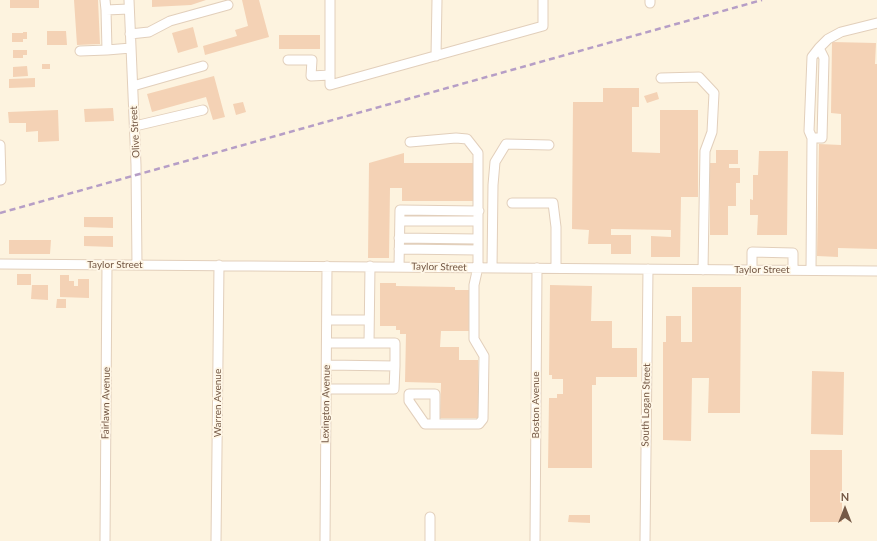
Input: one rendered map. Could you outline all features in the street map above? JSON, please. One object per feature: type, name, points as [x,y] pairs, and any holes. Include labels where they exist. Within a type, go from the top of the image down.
[{"type":"street","points":[[105,0],[107,50]]},
{"type":"street","points":[[330,0],[330,85],[543,26],[543,0]]},
{"type":"street","points":[[436,56],[437,0]]},
{"type":"street","points":[[106,10],[129,4]]},
{"type":"street","name":"Olive Street","points":[[129,4],[135,126],[137,265]]},
{"type":"street","points":[[130,34],[149,32],[170,21],[228,5]]},
{"type":"street","points":[[811,270],[812,138],[809,131],[812,57],[828,39],[841,32],[877,23]]},
{"type":"street","points":[[80,51],[131,48]]},
{"type":"street","points":[[812,138],[822,138],[824,58],[819,48]]},
{"type":"street","points":[[288,60],[312,60],[311,76],[330,75]]},
{"type":"street","points":[[133,86],[203,66]]},
{"type":"street","points":[[662,78],[699,77],[714,93],[712,132],[705,152],[703,270]]},
{"type":"street","points":[[135,126],[203,110]]},
{"type":"street","points":[[409,394],[409,402],[425,424],[479,424],[483,419],[484,356],[474,339],[474,285],[478,268],[478,153],[467,140],[456,138],[410,142]]},
{"type":"street","points":[[492,268],[493,185],[495,162],[506,144],[549,145]]},
{"type":"street","points":[[0,146],[1,180]]},
{"type":"street","points":[[512,203],[553,203],[556,227],[556,268]]},
{"type":"street","points":[[399,267],[400,210],[478,211]]},
{"type":"street","points":[[400,221],[478,221]]},
{"type":"street","points":[[399,238],[478,239]]},
{"type":"street","points":[[399,249],[478,250]]},
{"type":"street","points":[[752,270],[752,252],[793,253],[793,270]]},
{"type":"street","name":"Taylor Street","points":[[0,264],[877,271]]},
{"type":"street","name":"Fairlawn Avenue","points":[[104,541],[107,264]]},
{"type":"street","name":"Warren Avenue","points":[[216,541],[219,265]]},
{"type":"street","name":"Lexington Avenue","points":[[325,541],[327,266]]},
{"type":"street","points":[[369,343],[370,266]]},
{"type":"street","name":"Boston Avenue","points":[[535,541],[537,268]]},
{"type":"street","name":"South Logan Street","points":[[645,541],[648,269]]},
{"type":"street","points":[[327,320],[369,320]]},
{"type":"street","points":[[327,342],[395,343],[394,389]]},
{"type":"street","points":[[327,365],[395,366]]},
{"type":"street","points":[[326,389],[394,389],[409,394],[435,394],[435,424]]},
{"type":"street","points":[[430,517],[430,541]]},
{"type":"building","points":[[10,0],[39,0],[39,8],[10,8]]},
{"type":"building","points":[[74,0],[98,0],[100,44],[77,45]]},
{"type":"building","points":[[152,0],[206,0],[191,5],[152,7]]},
{"type":"building","points":[[242,0],[259,0],[269,37],[205,55],[203,46],[237,36],[235,30],[248,26]]},
{"type":"building","points":[[193,27],[198,47],[178,53],[172,33]]},
{"type":"building","points":[[47,31],[66,31],[67,45],[47,45]]},
{"type":"building","points":[[27,32],[27,39],[23,39],[23,42],[12,42],[12,33]]},
{"type":"building","points":[[279,35],[320,35],[320,49],[279,49]]},
{"type":"building","points":[[832,42],[876,43],[875,64],[877,64],[877,249],[838,248],[838,257],[817,256],[819,144],[841,145],[841,114],[831,113]]},
{"type":"building","points":[[13,50],[27,50],[27,55],[23,55],[23,58],[13,58]]},
{"type":"building","points":[[42,64],[50,64],[50,69],[42,69]]},
{"type":"building","points":[[27,66],[28,76],[13,77],[13,67]]},
{"type":"building","points":[[214,76],[225,117],[213,120],[206,97],[152,112],[147,94]]},
{"type":"building","points":[[35,78],[35,87],[9,88],[9,79]]},
{"type":"building","points":[[603,88],[639,88],[639,107],[632,107],[632,152],[660,153],[660,110],[698,110],[698,197],[681,197],[680,257],[651,257],[651,236],[671,237],[671,230],[611,229],[611,235],[631,235],[631,254],[611,254],[611,244],[588,244],[589,230],[572,229],[573,102],[603,102]]},
{"type":"building","points":[[657,92],[659,99],[647,103],[644,96]]},
{"type":"building","points":[[243,102],[246,112],[236,115],[233,104]]},
{"type":"building","points":[[113,108],[114,121],[85,122],[84,109]]},
{"type":"building","points":[[58,110],[59,141],[38,142],[38,131],[26,132],[26,123],[9,123],[8,112]]},
{"type":"building","points":[[716,150],[738,150],[738,164],[729,164],[729,168],[740,168],[740,183],[736,183],[736,206],[728,206],[728,235],[710,235],[710,163],[716,163]]},
{"type":"building","points":[[759,151],[788,151],[787,235],[757,235],[758,215],[750,215],[750,199],[753,200],[753,175],[758,175]]},
{"type":"building","points":[[404,153],[404,163],[473,163],[473,201],[402,201],[402,188],[390,188],[389,258],[368,258],[369,163]]},
{"type":"building","points":[[84,217],[113,217],[113,228],[84,227]]},
{"type":"building","points":[[84,236],[113,236],[113,247],[84,246]]},
{"type":"building","points":[[9,240],[51,240],[50,254],[9,254]]},
{"type":"building","points":[[17,274],[31,274],[31,285],[17,285]]},
{"type":"building","points":[[60,275],[69,275],[69,281],[74,281],[74,286],[78,286],[78,279],[89,279],[89,298],[60,297]]},
{"type":"building","points":[[380,283],[396,283],[396,286],[455,287],[455,290],[470,290],[470,331],[441,331],[440,347],[459,347],[459,360],[478,360],[478,418],[440,418],[441,383],[405,382],[406,334],[400,334],[400,330],[396,330],[396,326],[380,326]]},
{"type":"building","points":[[32,285],[48,285],[48,300],[31,299]]},
{"type":"building","points":[[550,285],[592,286],[591,321],[612,321],[612,348],[637,348],[637,377],[596,377],[596,385],[592,385],[592,468],[548,468],[549,398],[557,398],[557,394],[563,394],[563,379],[552,379],[552,375],[549,375]]},
{"type":"building","points":[[692,287],[741,287],[740,413],[708,413],[709,378],[692,378],[691,441],[663,440],[663,342],[666,342],[666,316],[681,316],[681,342],[692,342]]},
{"type":"building","points":[[57,299],[66,299],[66,308],[56,308]]},
{"type":"building","points":[[812,371],[844,372],[843,435],[811,434]]},
{"type":"building","points":[[810,450],[842,450],[842,522],[810,522]]},
{"type":"building","points":[[569,515],[590,515],[590,523],[568,522]]},
{"type":"railway","points":[[0,213],[762,0]]}]
